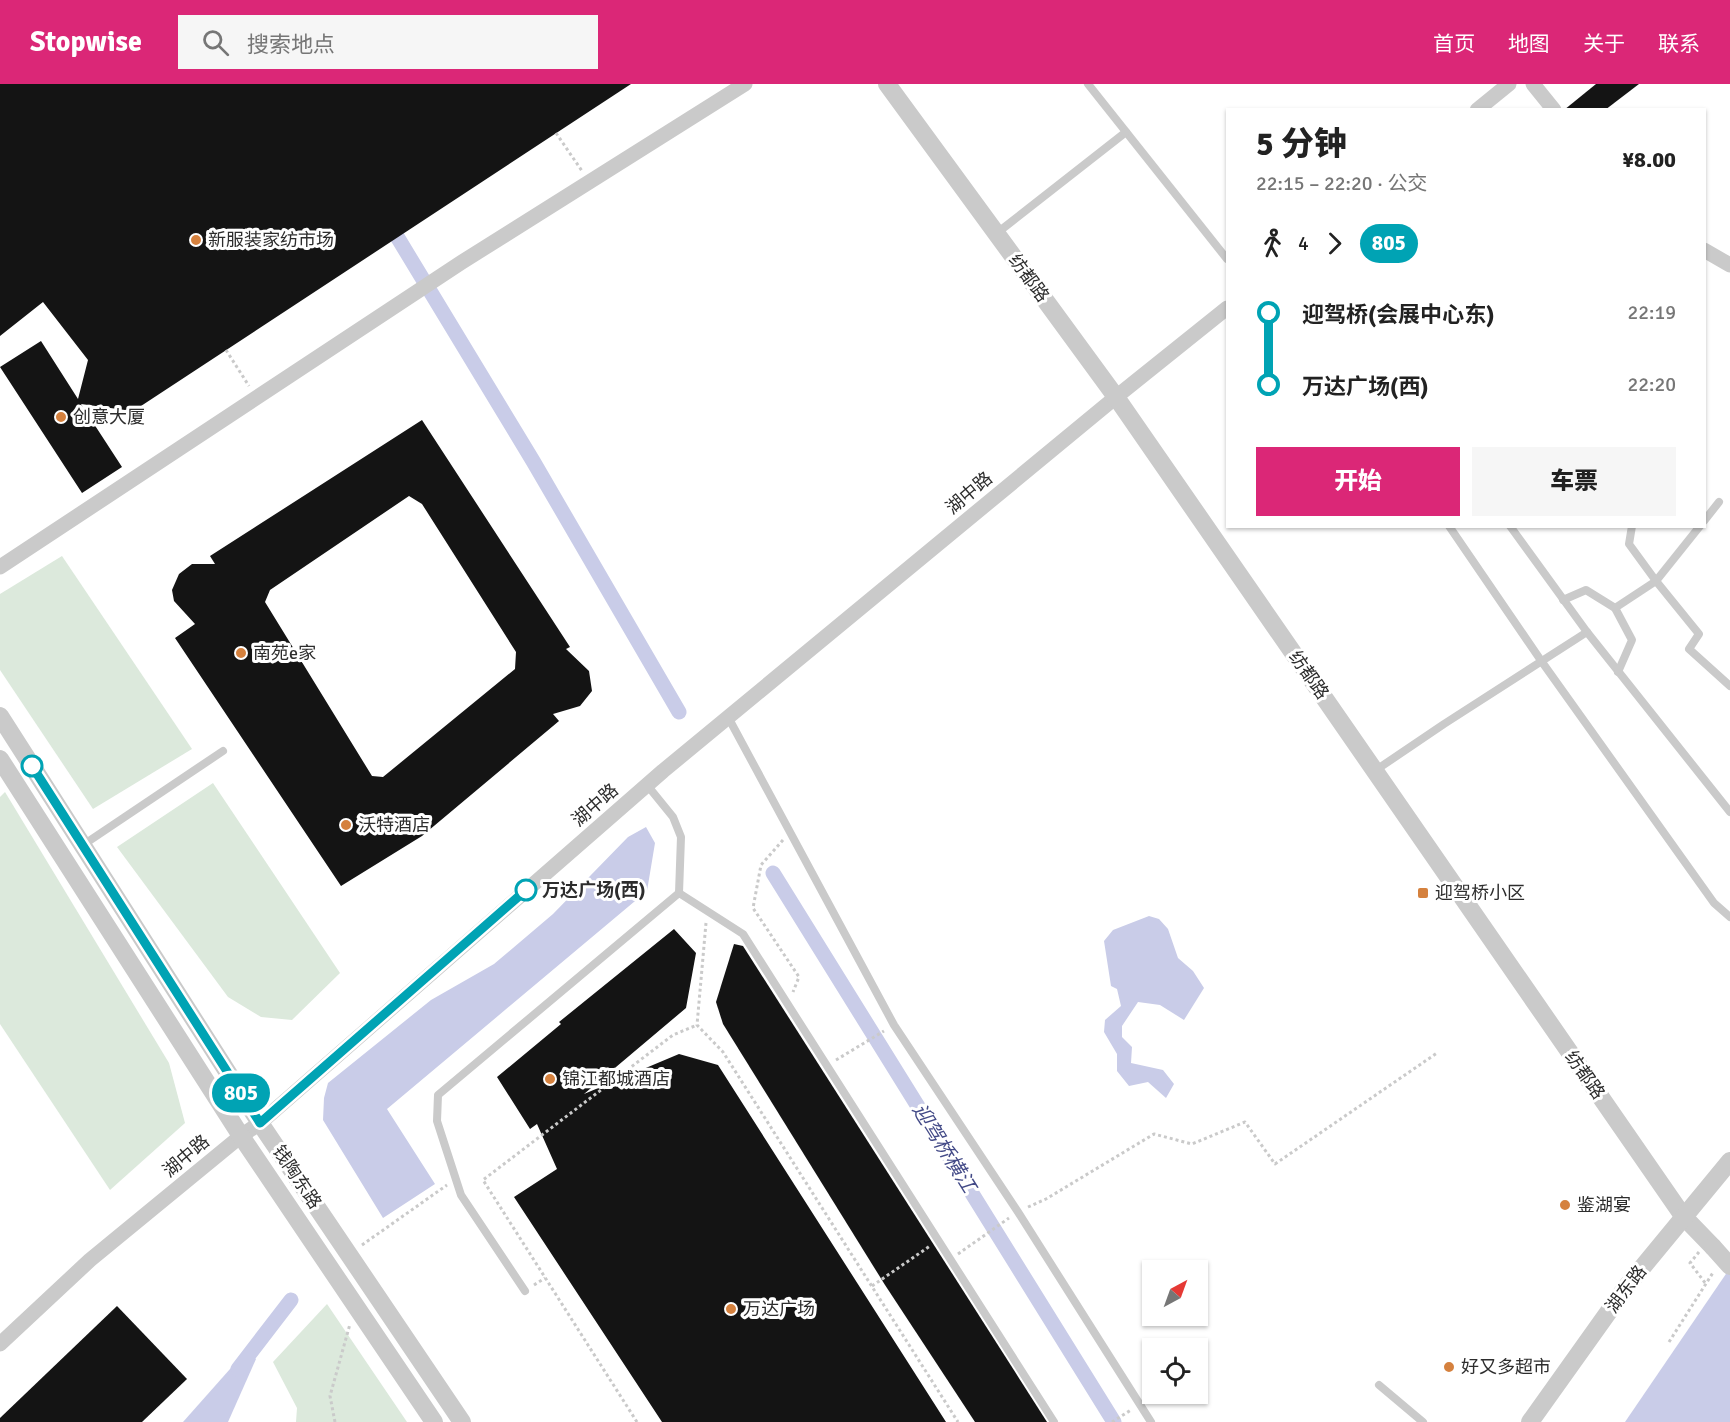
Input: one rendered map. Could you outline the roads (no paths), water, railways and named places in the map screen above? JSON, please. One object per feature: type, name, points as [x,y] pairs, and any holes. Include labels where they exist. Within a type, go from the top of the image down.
[{"type":"street","points":[[0,567],[462,262],[745,84]]},
{"type":"street","name":"纺都路","points":[[887,84],[1116,397],[1683,1216],[1711,1244],[1724,1266]]},
{"type":"street","points":[[1479,108],[1509,84]]},
{"type":"street","points":[[1533,84],[1552,108]]},
{"type":"street","points":[[1706,251],[1730,265]]},
{"type":"street","name":"湖中路","points":[[0,1344],[90,1260],[241,1136],[260,1123],[647,785],[1116,397],[1226,310]]},
{"type":"street","name":"钱陶东路","points":[[0,716],[260,1123],[462,1422]]},
{"type":"street","name":"钱陶东路","points":[[2,768],[241,1136],[434,1422]]},
{"type":"street","name":"湖东路","points":[[1530,1422],[1627,1286],[1730,1161]]},
{"type":"lane","points":[[1088,84],[1226,258]]},
{"type":"lane","points":[[996,233],[1126,132]]},
{"type":"lane","points":[[1706,518],[1719,502]]},
{"type":"lane","points":[[1450,528],[1542,662],[1714,903],[1730,917]]},
{"type":"lane","points":[[1511,528],[1587,632],[1730,812]]},
{"type":"lane","points":[[1632,528],[1629,544],[1699,634],[1689,649],[1730,686]]},
{"type":"lane","points":[[1615,608],[1656,581],[1698,528]]},
{"type":"lane","points":[[1563,600],[1586,590],[1615,608],[1632,640],[1618,672]]},
{"type":"lane","points":[[1375,771],[1587,632]]},
{"type":"lane","points":[[728,717],[894,1025],[1018,1212],[1151,1422]]},
{"type":"lane","points":[[83,845],[223,751]]},
{"type":"lane","points":[[525,1291],[461,1195],[437,1121],[438,1095],[679,893],[681,837],[673,818],[647,785]]},
{"type":"lane","points":[[679,893],[743,934],[1054,1422]]},
{"type":"lane","points":[[1379,1385],[1423,1422]]},
{"type":"water","points":[[646,827],[655,843],[647,891],[387,1109],[435,1184],[383,1218],[323,1120],[324,1098],[328,1083],[431,1000],[494,964],[553,914],[628,837]]},
{"type":"water","points":[[1149,916],[1159,919],[1168,929],[1178,958],[1193,971],[1204,988],[1184,1020],[1160,1005],[1138,1002],[1122,1026],[1122,1037],[1132,1047],[1131,1063],[1163,1070],[1174,1084],[1166,1098],[1148,1082],[1129,1086],[1117,1071],[1117,1054],[1104,1032],[1105,1020],[1121,1006],[1117,989],[1111,986],[1104,941],[1113,930]]},
{"type":"water","points":[[1730,1268],[1730,1422],[1625,1422]]},
{"type":"water","points":[[246,1351],[256,1359],[228,1422],[183,1422]]},
{"type":"waterway","points":[[387,220],[533,461],[679,712]]},
{"type":"waterway","name":"迎驾桥横江","points":[[773,873],[1114,1422]]},
{"type":"waterway","points":[[238,1369],[291,1300]]},
{"type":"place","name":"新服装家纺市场","points":[[196,240]]},
{"type":"place","name":"创意大厦","points":[[61,417]]},
{"type":"place","name":"南苑e家","points":[[241,653]]},
{"type":"place","name":"沃特酒店","points":[[346,825]]},
{"type":"place","name":"万达广场(西)","points":[[526,890]]},
{"type":"place","name":"迎驾桥小区","points":[[1423,893]]},
{"type":"place","name":"锦江都城酒店","points":[[550,1079]]},
{"type":"place","name":"鉴湖宴","points":[[1565,1205]]},
{"type":"place","name":"万达广场","points":[[731,1309]]},
{"type":"place","name":"好又多超市","points":[[1449,1367]]}]
